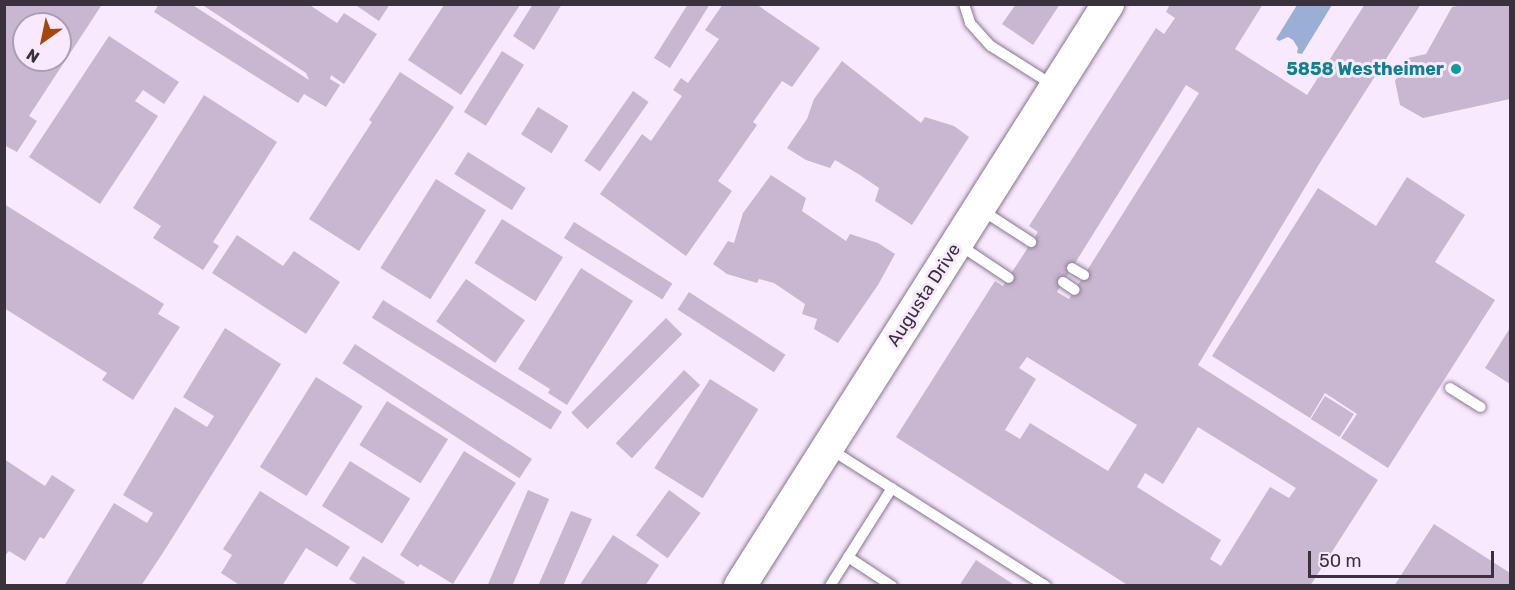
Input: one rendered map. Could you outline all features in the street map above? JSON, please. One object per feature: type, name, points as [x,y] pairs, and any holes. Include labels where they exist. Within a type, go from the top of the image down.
[{"type":"street","name":"Augusta Drive","points":[[740,585],[1108,4]]},
{"type":"lane","points":[[964,4],[970,23],[991,46],[1056,86]]},
{"type":"lane","points":[[980,208],[1031,242]]},
{"type":"lane","points":[[958,244],[1009,278]]},
{"type":"lane","points":[[1072,268],[1084,275]]},
{"type":"lane","points":[[1063,282],[1075,290]]},
{"type":"lane","points":[[1450,388],[1480,407]]},
{"type":"lane","points":[[827,448],[1046,585]]},
{"type":"lane","points":[[830,585],[891,488]]},
{"type":"lane","points":[[848,557],[892,585]]},
{"type":"water","points":[[1297,5],[1332,5],[1302,54],[1297,53],[1298,48],[1288,37],[1279,41],[1276,39]]},
{"type":"building","points":[[4,4],[101,6],[72,50],[72,12],[12,12],[12,72],[58,72],[29,116],[37,121],[17,152],[4,145]]},
{"type":"building","points":[[159,4],[191,4],[309,80],[306,73],[201,4],[308,4],[337,23],[344,13],[377,34],[344,84],[331,75],[330,79],[340,85],[326,107],[304,94],[298,103],[154,12]]},
{"type":"building","points":[[354,4],[390,4],[379,21]]},
{"type":"building","points":[[533,4],[562,4],[534,50],[513,36]]},
{"type":"building","points":[[688,4],[710,4],[670,68],[654,58]]},
{"type":"building","points":[[723,4],[756,4],[820,48],[792,87],[782,81],[753,122],[757,125],[718,181],[732,191],[686,256],[600,194],[642,134],[651,141],[682,96],[673,90],[681,78],[688,83],[719,39],[705,30]]},
{"type":"building","points":[[1016,4],[1060,4],[1033,45],[1002,24]]},
{"type":"building","points":[[1170,4],[1263,4],[1235,49],[1307,95],[1365,4],[1421,4],[1321,161],[1198,365],[1378,480],[1310,586],[1129,586],[896,437],[995,281],[1003,286],[1038,232],[1029,226],[1156,28],[1164,34],[1175,18],[1166,12]],"holes":[[[1186,85],[1199,93],[1069,299],[1057,292]],[[1027,357],[1137,425],[1108,471],[1030,423],[1020,439],[1005,430],[1036,379],[1019,368]],[[1198,427],[1296,488],[1289,498],[1270,487],[1221,566],[1210,559],[1221,540],[1137,487],[1145,473],[1163,484]]]},
{"type":"building","name":"5858 Westheimer","points":[[1466,4],[1510,4],[1510,99],[1423,118],[1400,105],[1395,81],[1408,58],[1426,54],[1452,7]]},
{"type":"building","points":[[444,5],[520,5],[461,95],[408,60]]},
{"type":"building","points":[[109,36],[179,82],[164,104],[143,90],[135,101],[158,116],[100,204],[29,157]]},
{"type":"building","points":[[502,51],[524,65],[486,126],[464,112]]},
{"type":"building","points":[[842,61],[921,123],[925,117],[954,126],[969,137],[912,225],[875,201],[879,188],[860,175],[835,160],[830,168],[806,160],[787,148],[807,119],[814,99]]},
{"type":"building","points":[[400,72],[454,107],[359,251],[309,219],[372,122],[369,120]]},
{"type":"building","points":[[633,91],[649,102],[600,172],[584,161]]},
{"type":"building","points":[[204,95],[277,142],[213,242],[219,246],[203,270],[153,238],[161,226],[133,208]]},
{"type":"building","points":[[538,107],[569,126],[552,153],[521,134]]},
{"type":"building","points":[[468,152],[526,188],[512,210],[454,174]]},
{"type":"building","points":[[771,175],[806,198],[802,211],[846,241],[850,234],[878,243],[895,254],[878,285],[838,343],[814,329],[817,319],[802,314],[805,304],[774,283],[759,279],[757,283],[727,274],[713,264],[728,241],[734,243],[743,213]]},
{"type":"building","points":[[1407,177],[1465,215],[1435,262],[1495,300],[1388,468],[1341,438],[1357,414],[1325,393],[1310,418],[1212,356],[1318,188],[1376,226]]},
{"type":"building","points":[[436,179],[486,210],[430,299],[380,268]]},
{"type":"building","points":[[4,204],[164,304],[158,314],[180,327],[133,400],[102,380],[107,373],[4,308]]},
{"type":"building","points":[[502,219],[563,257],[536,301],[474,263]]},
{"type":"building","points":[[574,222],[672,283],[662,300],[564,238]]},
{"type":"building","points":[[237,235],[283,266],[294,251],[340,282],[306,334],[212,273]]},
{"type":"building","points":[[581,268],[633,301],[567,405],[548,393],[550,389],[518,369]]},
{"type":"building","points":[[466,279],[525,320],[495,363],[436,322]]},
{"type":"building","points":[[689,292],[785,355],[774,372],[678,310]]},
{"type":"building","points":[[383,300],[562,412],[551,430],[372,318]]},
{"type":"building","points":[[666,318],[682,334],[588,429],[571,413]]},
{"type":"building","points":[[225,328],[281,364],[141,586],[64,586],[114,503],[147,523],[153,513],[123,495],[175,407],[207,427],[214,416],[183,397]]},
{"type":"building","points":[[1510,328],[1510,384],[1485,368]]},
{"type":"building","points":[[355,344],[532,459],[519,478],[342,363]]},
{"type":"building","points":[[684,370],[700,385],[632,458],[616,443]]},
{"type":"building","points":[[316,377],[363,406],[306,496],[260,467]]},
{"type":"building","points":[[710,379],[758,409],[703,498],[654,468]]},
{"type":"building","points":[[1325,396],[1354,414],[1340,437],[1311,419]]},
{"type":"building","points":[[387,401],[448,439],[421,483],[359,445]]},
{"type":"building","points":[[464,451],[516,483],[453,584],[420,564],[418,567],[400,555]]},
{"type":"building","points":[[4,459],[45,486],[52,475],[75,490],[44,539],[40,537],[25,561],[9,551],[4,557]]},
{"type":"building","points":[[350,461],[410,499],[382,544],[322,506]]},
{"type":"building","points":[[528,490],[549,499],[512,586],[487,586]]},
{"type":"building","points":[[669,490],[701,513],[668,558],[636,535]]},
{"type":"building","points":[[260,491],[350,547],[337,567],[306,548],[282,586],[241,586],[221,573],[232,555],[223,549]]},
{"type":"building","points":[[571,511],[592,519],[563,586],[538,586]]},
{"type":"building","points":[[1434,524],[1510,573],[1510,586],[1394,586]]},
{"type":"building","points":[[613,535],[659,565],[645,586],[579,586]]},
{"type":"building","points":[[363,556],[405,582],[403,586],[360,586],[349,579]]},
{"type":"building","points":[[976,560],[1016,586],[959,586]]},
{"type":"place","name":"5858 Westheimer","points":[[1456,69]]}]
